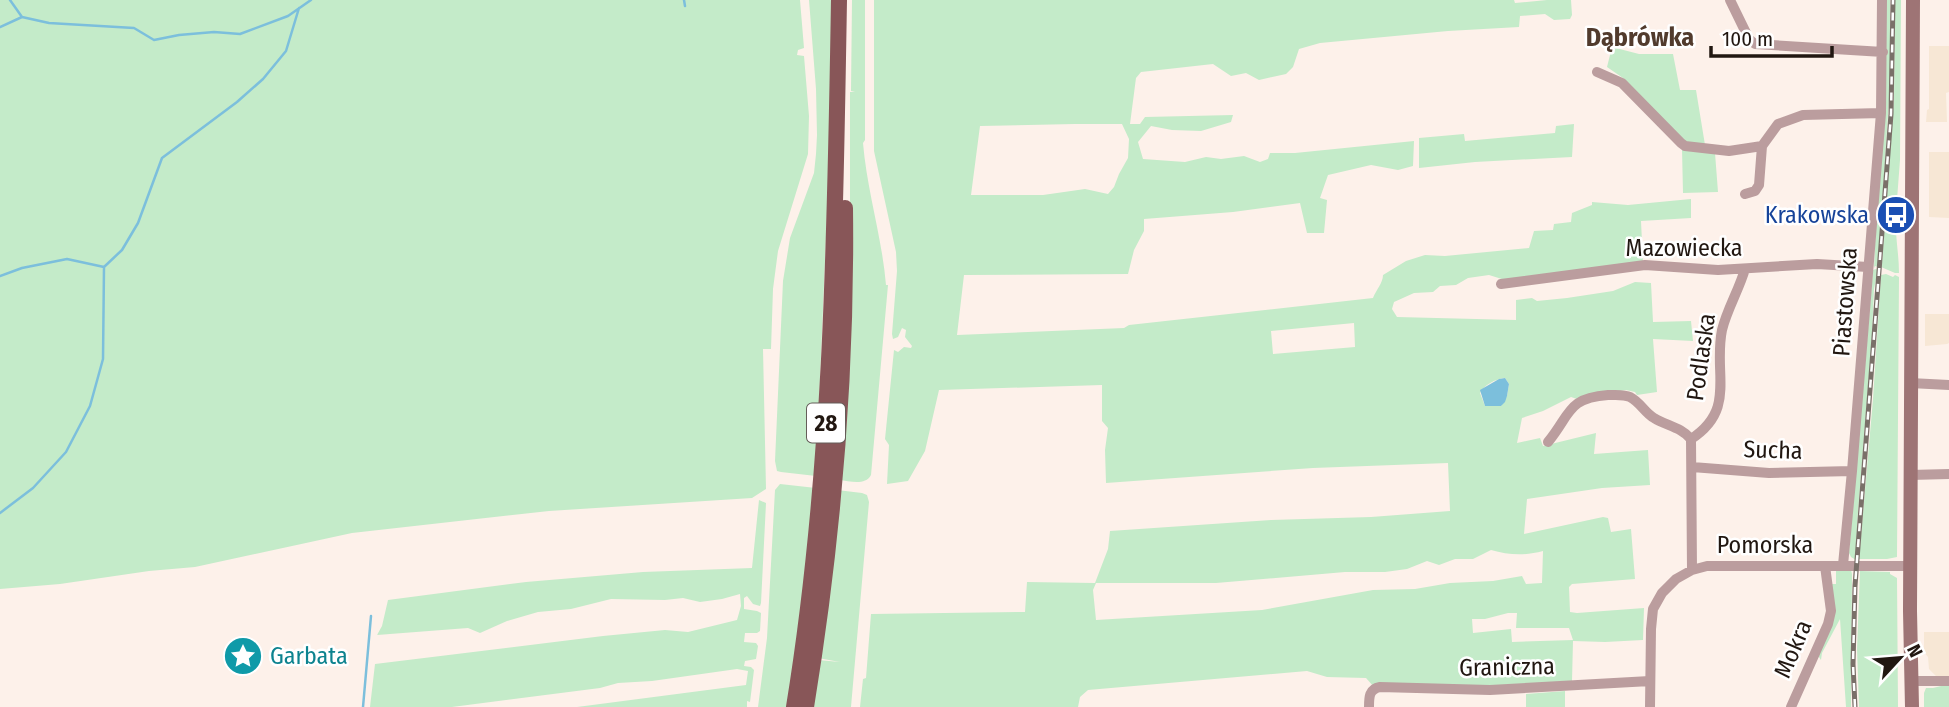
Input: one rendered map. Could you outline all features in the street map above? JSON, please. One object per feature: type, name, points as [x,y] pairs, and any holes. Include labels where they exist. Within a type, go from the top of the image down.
[{"type":"main road","name":"28","points":[[794,707],[817,539],[827,411],[838,136],[839,0]]},
{"type":"main road","name":"28","points":[[806,707],[829,532],[840,400],[845,279],[847,0]]},
{"type":"main road","points":[[1912,707],[1910,383],[1913,0]]},
{"type":"street","points":[[1730,0],[1749,39],[1755,44],[1883,52]]},
{"type":"street","name":"Piastowska","points":[[1843,565],[1881,113],[1882,0]]},
{"type":"street","points":[[1597,72],[1622,83],[1685,146],[1729,150],[1762,146]]},
{"type":"street","points":[[1745,194],[1755,191],[1759,185],[1762,146],[1778,124],[1803,115],[1881,113]]},
{"type":"street","name":"Mazowiecka","points":[[1501,284],[1645,265],[1718,270],[1817,264],[1868,267]]},
{"type":"street","name":"Podlaska","points":[[1691,439],[1709,424],[1720,402],[1719,350],[1722,332],[1726,313],[1745,269]]},
{"type":"street","points":[[1910,383],[1949,385]]},
{"type":"street","points":[[1548,442],[1572,408],[1583,399],[1594,396],[1629,396],[1652,417],[1680,429],[1691,439],[1692,570]]},
{"type":"street","name":"Sucha","points":[[1692,467],[1769,472],[1852,471]]},
{"type":"street","points":[[1910,475],[1949,474]]},
{"type":"street","name":"Mokra","points":[[1791,707],[1828,624],[1831,611],[1825,565]]},
{"type":"street","name":"Pomorska","points":[[1650,707],[1653,608],[1670,584],[1692,570],[1707,566],[1910,566]]},
{"type":"street","name":"Graniczna","points":[[1369,707],[1371,691],[1380,687],[1501,690],[1650,681]]},
{"type":"street","points":[[1911,681],[1949,681]]},
{"type":"shaded area","points":[[1929,46],[1949,46],[1947,122],[1926,122],[1929,109]]},
{"type":"shaded area","points":[[1929,152],[1949,152],[1949,218],[1929,217]]},
{"type":"shaded area","points":[[1925,314],[1949,314],[1949,343],[1925,346]]},
{"type":"shaded area","points":[[1924,632],[1949,632],[1949,676],[1936,676],[1929,669],[1928,657],[1924,652]]},
{"type":"green space","points":[[0,0],[800,0],[804,48],[798,50],[797,55],[804,56],[809,116],[808,154],[778,251],[773,289],[771,349],[763,349],[766,489],[752,498],[549,511],[352,533],[195,567],[0,589]]},
{"type":"green space","points":[[809,0],[831,0],[831,118],[816,476],[777,471],[775,461],[783,281],[790,238],[814,173],[816,154],[816,89]]},
{"type":"green space","points":[[852,0],[865,0],[863,143],[888,285],[871,475],[865,481],[857,482],[839,480],[850,240],[850,92],[855,92],[851,91]]},
{"type":"green space","points":[[874,0],[1514,0],[1515,3],[1571,0],[1570,19],[1554,20],[1545,14],[1520,16],[1519,27],[1320,43],[1299,49],[1293,67],[1286,74],[1259,80],[1246,73],[1231,76],[1213,64],[1141,72],[1136,78],[1130,124],[1140,124],[1145,117],[1233,115],[1231,122],[1201,131],[1151,126],[1138,142],[1143,159],[1185,162],[1206,157],[1221,159],[1244,156],[1260,162],[1268,159],[1270,153],[1414,141],[1413,166],[1398,170],[1371,165],[1328,175],[1320,198],[1327,200],[1324,233],[1307,233],[1300,203],[1233,212],[1144,219],[1144,231],[1134,250],[1128,274],[964,275],[957,335],[1124,328],[1129,325],[1373,298],[1383,275],[1406,261],[1425,255],[1445,256],[1529,248],[1534,231],[1553,230],[1554,224],[1571,222],[1572,213],[1592,205],[1592,202],[1628,205],[1691,199],[1691,218],[1641,221],[1643,263],[1505,280],[1489,275],[1468,278],[1456,285],[1440,286],[1433,292],[1414,293],[1394,302],[1392,309],[1397,317],[1516,320],[1516,300],[1567,298],[1613,291],[1635,282],[1651,283],[1653,322],[1691,321],[1693,341],[1653,339],[1657,392],[1637,395],[1626,390],[1577,399],[1571,397],[1522,418],[1517,443],[1540,438],[1543,446],[1596,433],[1594,454],[1648,450],[1650,485],[1602,488],[1527,499],[1524,534],[1603,517],[1608,518],[1611,532],[1631,529],[1635,579],[1572,584],[1569,587],[1570,612],[1644,608],[1643,640],[1573,641],[1572,681],[1472,688],[1374,687],[1366,678],[1327,677],[1307,671],[1088,690],[1080,697],[1078,707],[860,707],[863,679],[866,678],[871,614],[1025,612],[1027,582],[1095,583],[1108,549],[1110,531],[1450,511],[1448,463],[1313,468],[1106,483],[1105,450],[1108,428],[1102,421],[1102,385],[939,390],[925,451],[908,481],[887,484],[889,445],[885,439],[894,350],[898,352],[904,347],[912,346],[905,337],[906,330],[902,328],[898,337],[893,339],[892,334],[896,252],[874,151]],"holes":[[[1122,124],[1129,139],[1128,158],[1108,194],[1085,189],[1043,195],[971,195],[980,126]],[[1354,323],[1355,347],[1273,354],[1271,331]],[[1505,378],[1509,384],[1507,396],[1501,406],[1485,406],[1480,393],[1494,381]],[[1491,550],[1517,554],[1543,551],[1542,583],[1526,584],[1522,576],[1415,589],[1373,590],[1262,610],[1096,620],[1093,590],[1096,583],[1216,583],[1345,572],[1385,572],[1407,569],[1427,561],[1439,565],[1455,559],[1473,559]],[[1517,613],[1516,628],[1569,628],[1573,640],[1512,642],[1511,629],[1473,633],[1472,619]]]},
{"type":"green space","points":[[1886,0],[1890,0],[1890,84],[1878,267],[1874,268]]},
{"type":"green space","points":[[1895,0],[1901,0],[1900,160],[1896,213],[1891,213],[1891,217],[1896,218],[1899,273],[1881,267],[1894,98]]},
{"type":"green space","points":[[1612,47],[1639,54],[1673,54],[1680,90],[1696,90],[1705,145],[1686,143],[1623,78],[1607,67]]},
{"type":"green space","points":[[1574,124],[1572,157],[1419,168],[1419,138],[1464,134],[1465,141],[1555,133],[1556,126]]},
{"type":"green space","points":[[1682,149],[1715,153],[1718,192],[1683,193]]},
{"type":"green space","points":[[1876,269],[1856,560],[1849,553],[1873,270]]},
{"type":"green space","points":[[1881,275],[1899,277],[1897,557],[1859,559]]},
{"type":"green space","points":[[780,484],[816,488],[788,707],[758,707],[767,638],[775,490]]},
{"type":"green space","points":[[837,490],[862,493],[867,495],[869,502],[851,707],[812,707],[818,660],[840,662],[818,658]]},
{"type":"green space","points":[[759,500],[766,503],[760,606],[753,604],[747,596],[744,598],[744,609],[761,613],[760,631],[745,633],[744,642],[756,643],[758,646],[756,659],[745,661],[744,666],[754,670],[747,707],[577,707],[746,685],[748,671],[737,669],[452,707],[370,707],[375,664],[603,636],[665,630],[688,632],[737,620],[741,606],[740,594],[700,602],[683,598],[611,599],[571,609],[538,612],[480,633],[468,628],[377,635],[388,600],[526,582],[643,572],[752,568]]},
{"type":"green space","points":[[1836,570],[1851,570],[1852,574],[1851,707],[1846,707],[1840,619],[1821,660],[1817,654],[1833,616],[1829,584],[1836,584]]},
{"type":"green space","points":[[1860,571],[1890,572],[1897,578],[1898,707],[1859,707],[1857,649]]},
{"type":"green space","points":[[1949,684],[1949,707],[1924,707],[1926,688]]},
{"type":"green space","points":[[1565,691],[1565,707],[1526,707],[1526,694]]},
{"type":"water","points":[[1505,378],[1509,384],[1505,402],[1501,406],[1485,406],[1480,390]]},
{"type":"waterway","points":[[10,0],[22,17],[49,23],[134,28],[154,40],[214,32],[240,34],[288,16],[311,0]]},
{"type":"waterway","points":[[684,0],[685,6]]},
{"type":"waterway","points":[[0,276],[22,268],[67,259],[104,267],[122,250],[138,223],[162,158],[263,79],[286,51],[299,8]]},
{"type":"waterway","points":[[0,27],[22,17]]},
{"type":"waterway","points":[[0,513],[33,488],[66,452],[90,406],[103,359],[104,267]]},
{"type":"waterway","points":[[363,707],[371,616]]},
{"type":"railway","points":[[1855,707],[1855,586],[1891,114],[1893,0]]},
{"type":"place","name":"Krakowska","points":[[1896,215]]},
{"type":"place","name":"Garbata","points":[[243,656]]},
{"type":"district","name":"Dąbrówka","points":[[1640,37]]}]
